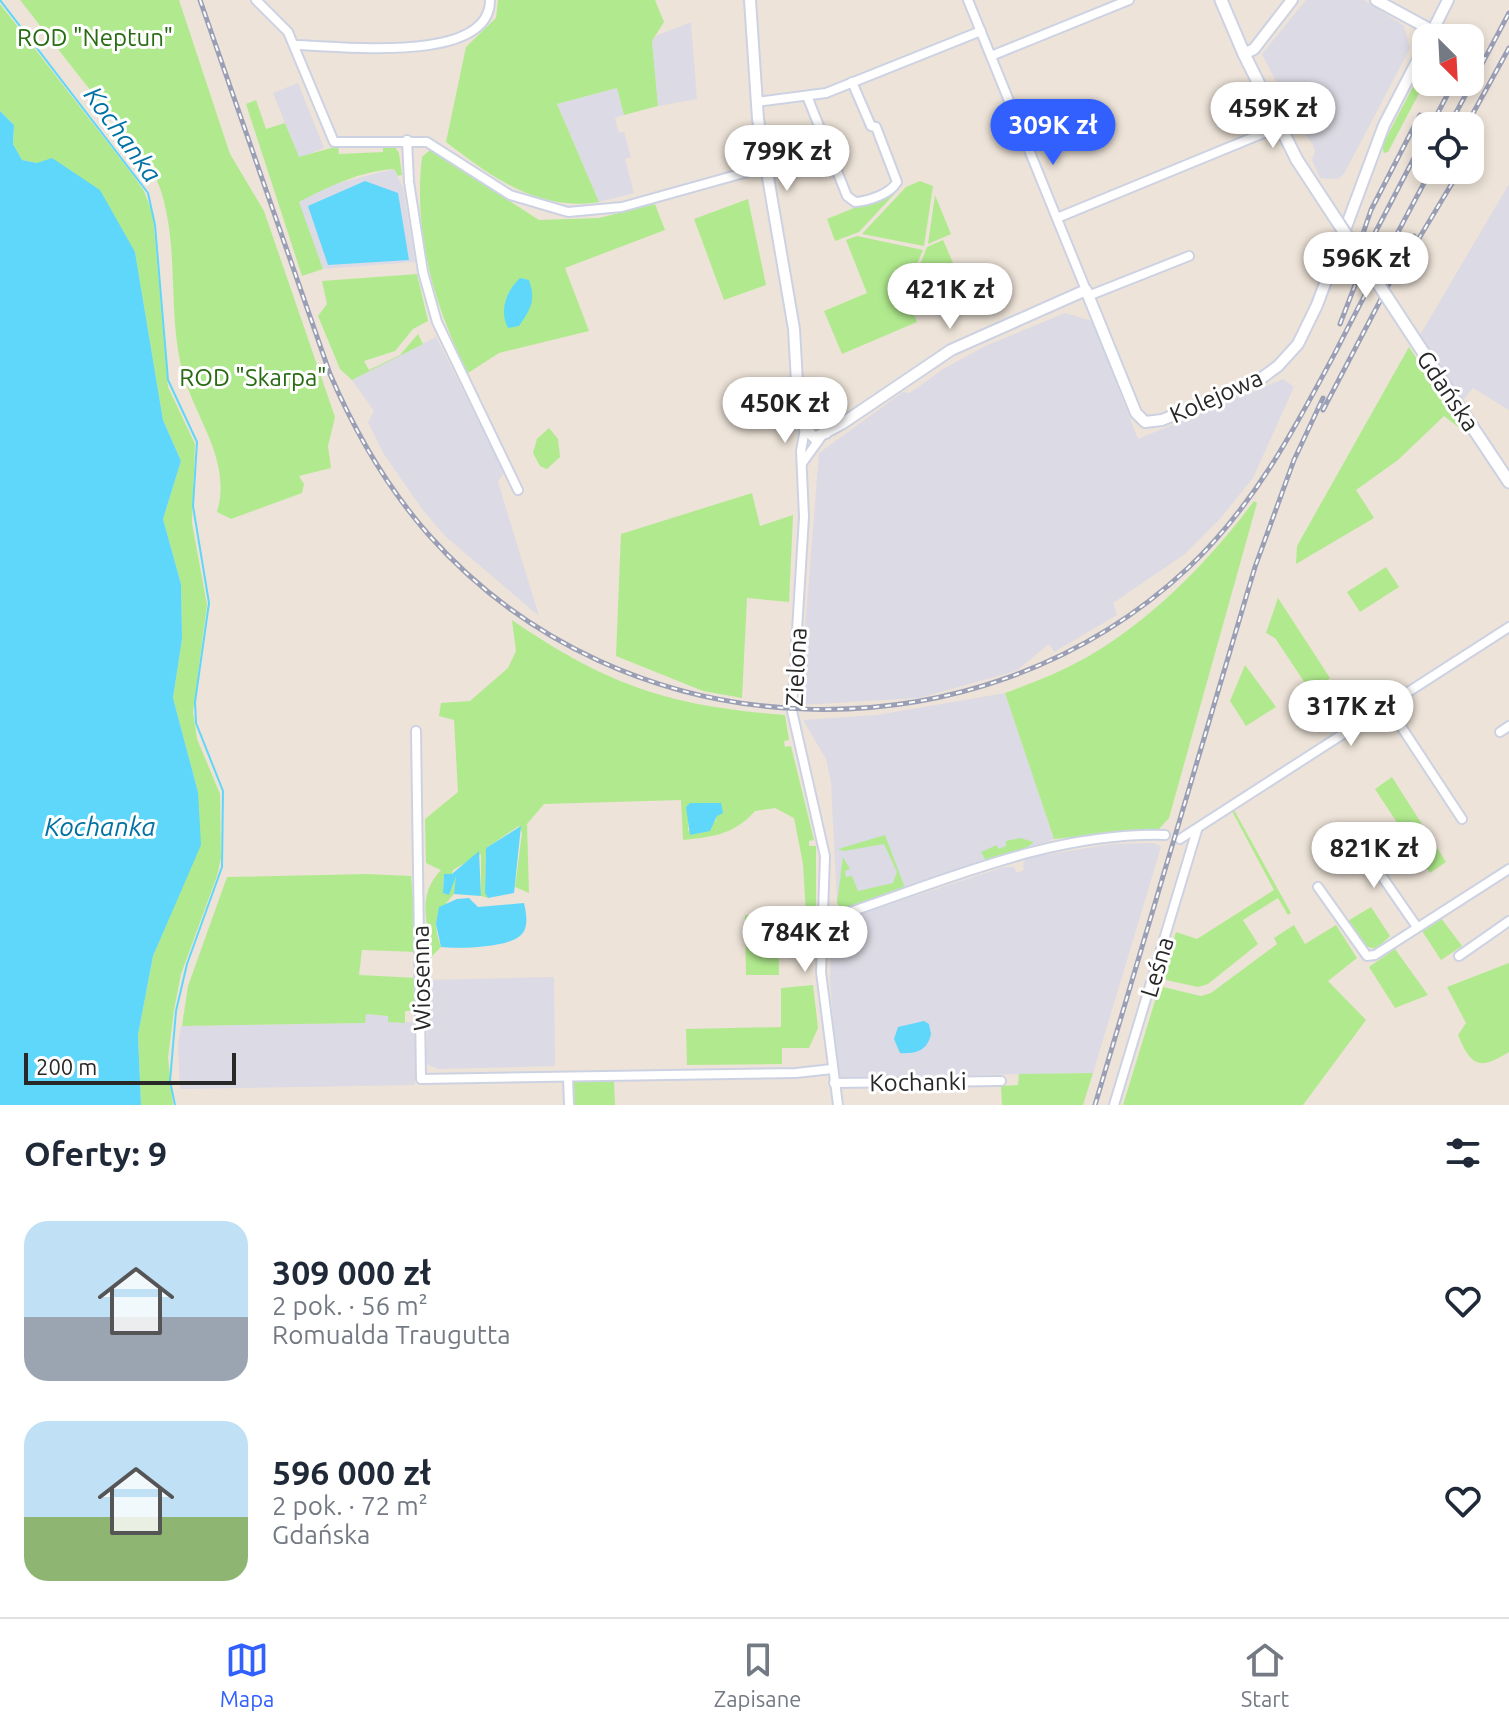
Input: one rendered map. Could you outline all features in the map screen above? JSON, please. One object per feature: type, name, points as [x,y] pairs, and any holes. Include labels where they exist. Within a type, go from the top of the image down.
[{"type":"main road","name":"Gdańska","points":[[1220,2],[1297,160],[1509,482]]},
{"type":"street","points":[[256,0],[283,25],[294,45],[331,141],[407,140],[439,147],[510,195],[568,212],[622,207],[765,167]]},
{"type":"street","points":[[294,45],[381,50],[458,40],[471,32],[488,11],[490,0]]},
{"type":"street","name":"Zielona","points":[[750,0],[756,102],[794,329],[804,427],[801,451],[803,543],[792,705],[821,829],[826,877],[824,916]]},
{"type":"street","points":[[968,0],[1087,293]]},
{"type":"street","points":[[991,56],[1129,0]]},
{"type":"street","points":[[1244,54],[1254,49],[1292,0]]},
{"type":"street","points":[[1376,0],[1414,24]]},
{"type":"street","points":[[1436,24],[1448,0]]},
{"type":"street","points":[[756,102],[807,96],[852,82],[981,31]]},
{"type":"street","name":"Kolejowa","points":[[1087,293],[1136,413],[1145,422],[1162,420],[1259,380],[1290,355],[1308,328],[1384,125],[1412,71]]},
{"type":"street","points":[[807,96],[847,196],[855,202],[864,201],[892,190],[897,182],[876,127],[871,126],[852,82]]},
{"type":"street","points":[[1057,218],[1271,130]]},
{"type":"street","points":[[407,140],[409,182],[423,272],[437,322],[518,490]]},
{"type":"street","points":[[855,413],[813,413],[804,427],[809,435],[824,435],[965,342],[1189,256]]},
{"type":"street","points":[[799,392],[823,414],[829,427],[803,462]]},
{"type":"street","points":[[1180,839],[1509,627]]},
{"type":"street","points":[[1387,705],[1462,819]]},
{"type":"street","points":[[1500,732],[1509,726]]},
{"type":"street","name":"Wiosenna","points":[[416,731],[421,1079],[796,1073],[832,1069]]},
{"type":"street","name":"Leśna","points":[[1114,1105],[1197,829]]},
{"type":"street","points":[[824,916],[841,915],[1031,852],[1074,842],[1165,835]]},
{"type":"street","points":[[1354,836],[1417,927]]},
{"type":"street","points":[[1318,887],[1367,956],[1509,869]]},
{"type":"street","name":"Kochanki","points":[[824,916],[821,972],[838,1105]]},
{"type":"street","points":[[1459,956],[1509,921]]},
{"type":"street","points":[[568,1077],[569,1105]]},
{"type":"street","name":"Kochanki","points":[[834,1083],[1001,1081]]},
{"type":"shaded area","points":[[1306,0],[1364,0],[1404,26],[1410,48],[1344,174],[1338,179],[1320,178],[1312,160],[1315,151],[1312,143],[1298,124],[1262,54]]},
{"type":"shaded area","points":[[691,22],[697,99],[658,106],[652,41],[656,36]]},
{"type":"shaded area","points":[[298,83],[324,148],[299,158],[273,93]]},
{"type":"shaded area","points":[[617,88],[624,115],[615,118],[619,133],[624,132],[631,157],[625,159],[634,193],[599,202],[557,104]]},
{"type":"shaded area","points":[[394,169],[403,188],[415,262],[323,269],[298,202],[331,185]]},
{"type":"shaded area","points":[[1509,184],[1509,410],[1473,388],[1463,400],[1420,335]]},
{"type":"shaded area","points":[[1065,313],[1092,321],[1138,439],[1283,379],[1294,387],[1253,478],[1219,520],[1185,554],[1113,603],[1117,615],[1054,652],[1049,644],[1016,671],[919,698],[799,705],[819,453],[903,392],[910,393],[943,369],[985,346]]},
{"type":"shaded area","points":[[436,337],[504,472],[498,482],[539,616],[446,537],[422,509],[383,453],[368,422],[374,411],[352,380]]},
{"type":"shaded area","points":[[1005,693],[1054,839],[841,910],[837,903],[831,782],[826,759],[803,720],[877,715]]},
{"type":"shaded area","points":[[1154,843],[1161,847],[1093,1073],[837,1077],[830,980],[832,923],[1004,867],[1014,867],[1017,873],[1024,870],[1026,858],[1112,844]]},
{"type":"shaded area","points":[[554,977],[555,1066],[438,1069],[426,1064],[430,980]]},
{"type":"shaded area","points":[[365,1014],[388,1016],[389,1022],[415,1022],[415,1085],[180,1089],[178,1045],[181,1026],[364,1023]]},
{"type":"green space","name":"ROD \"Skarpa\"","points":[[20,0],[179,0],[230,154],[264,211],[335,417],[328,446],[331,468],[299,476],[304,484],[302,493],[231,519],[217,512],[220,474],[216,455],[181,366],[170,235],[156,178],[134,143]]},
{"type":"green space","points":[[498,0],[655,0],[664,22],[652,41],[658,106],[624,115],[617,88],[557,104],[599,202],[577,204],[536,197],[481,168],[446,142],[466,47],[496,18]]},
{"type":"green space","points":[[0,4],[144,191],[153,215],[168,387],[195,444],[192,523],[207,605],[193,712],[197,739],[220,794],[221,858],[181,974],[174,1010],[168,1058],[173,1105],[141,1105],[138,1035],[153,956],[174,906],[198,792],[173,698],[182,639],[181,584],[163,519],[181,461],[163,420],[135,252],[37,163],[22,160],[13,144],[14,125],[0,111]]},
{"type":"green space","points":[[1412,89],[1412,96],[1418,96],[1388,152],[1384,153],[1382,146]]},
{"type":"green space","points":[[256,100],[266,129],[285,123],[299,157],[338,146],[339,154],[383,152],[383,143],[393,144],[399,153],[402,175],[398,176],[394,169],[357,176],[299,202],[323,269],[302,276],[246,104]]},
{"type":"green space","points":[[430,150],[539,220],[599,218],[655,204],[665,230],[565,268],[589,331],[499,353],[468,373],[436,295],[424,241],[420,185],[422,157]]},
{"type":"green space","points":[[920,181],[933,186],[924,246],[862,234],[906,187]]},
{"type":"green space","points":[[898,190],[859,232],[835,241],[827,219]]},
{"type":"green space","points":[[935,195],[951,234],[928,244]]},
{"type":"green space","points":[[748,199],[766,285],[724,300],[694,219]]},
{"type":"green space","points":[[857,236],[923,250],[905,292],[917,322],[842,354],[824,311],[867,293],[846,240]]},
{"type":"green space","points":[[943,240],[957,272],[909,292],[927,247]]},
{"type":"green space","points":[[417,274],[428,321],[413,329],[395,351],[364,361],[369,370],[400,355],[418,334],[423,344],[352,380],[340,369],[318,316],[327,304],[322,281]]},
{"type":"green space","points":[[1409,347],[1467,434],[1444,416],[1398,460],[1356,490],[1374,518],[1296,564],[1297,546]]},
{"type":"green space","points":[[549,428],[558,439],[560,457],[547,469],[540,466],[533,453],[537,439]]},
{"type":"green space","points":[[752,493],[760,526],[793,515],[789,602],[747,598],[742,698],[703,691],[616,656],[621,534]]},
{"type":"green space","points":[[1254,501],[1257,503],[1169,818],[1159,829],[1054,839],[1005,693],[1089,656],[1142,619],[1192,574]]},
{"type":"green space","points":[[1386,567],[1399,587],[1360,612],[1347,592]]},
{"type":"green space","points":[[1278,598],[1330,678],[1311,692],[1275,638],[1266,633]]},
{"type":"green space","points":[[512,620],[579,661],[641,689],[707,706],[785,715],[789,740],[784,741],[785,747],[791,746],[814,840],[809,841],[809,846],[816,846],[816,914],[806,914],[803,864],[794,818],[775,808],[755,811],[740,825],[723,833],[683,840],[681,800],[544,804],[527,824],[529,893],[515,887],[522,833],[519,826],[486,848],[485,893],[488,898],[481,896],[481,854],[453,870],[452,874],[444,875],[443,887],[450,890],[455,876],[457,879],[454,894],[436,923],[441,947],[431,957],[426,900],[433,880],[441,870],[426,863],[425,819],[458,792],[454,720],[439,716],[441,703],[470,701],[508,668],[516,651]],"holes":[[[690,803],[717,803],[716,821],[688,831]]]},
{"type":"green space","points":[[1245,665],[1276,707],[1246,726],[1230,701]]},
{"type":"green space","points":[[1392,777],[1446,862],[1430,873],[1375,789]]},
{"type":"green space","points":[[1234,810],[1291,913],[1288,915],[1278,898],[1243,920],[1258,944],[1208,984],[1198,987],[1166,980],[1163,974],[1176,932],[1197,939],[1274,890]]},
{"type":"green space","points":[[885,835],[905,888],[842,910],[837,903],[843,857],[850,869],[845,871],[846,877],[852,876],[858,891],[893,883],[897,872],[884,844],[844,851],[838,849]]},
{"type":"green space","points":[[1020,838],[1034,842],[1025,849],[986,861],[981,852],[997,845],[998,849],[1006,846],[1006,841]]},
{"type":"green space","points":[[411,876],[418,952],[362,950],[359,975],[418,978],[416,1011],[405,1011],[405,1023],[388,1022],[388,1016],[366,1014],[365,1023],[182,1026],[188,986],[227,877]]},
{"type":"green space","points":[[1371,907],[1390,936],[1376,949],[1361,945],[1346,922]]},
{"type":"green space","points":[[778,914],[779,975],[746,975],[745,915]]},
{"type":"green space","points":[[1441,918],[1462,946],[1441,960],[1422,931]]},
{"type":"green space","points":[[1294,925],[1305,944],[1336,925],[1357,958],[1328,981],[1366,1020],[1303,1105],[1123,1105],[1158,991],[1163,987],[1201,996],[1211,993],[1277,944],[1274,938]]},
{"type":"green space","points":[[1395,949],[1428,995],[1395,1008],[1369,967]]},
{"type":"green space","points":[[1509,963],[1509,1052],[1490,1062],[1477,1062],[1467,1053],[1458,1035],[1466,1023],[1447,987]]},
{"type":"green space","points":[[813,985],[818,1028],[809,1048],[782,1048],[782,1064],[687,1065],[686,1029],[781,1027],[781,988]]},
{"type":"green space","points":[[1093,1073],[1083,1105],[1002,1105],[1001,1086],[1018,1085],[1019,1074]]},
{"type":"green space","points":[[574,1082],[614,1082],[615,1105],[574,1105]]},
{"type":"water","name":"Kochanka","points":[[0,111],[14,125],[13,144],[22,160],[37,163],[52,158],[100,190],[135,252],[163,420],[181,461],[163,519],[181,584],[182,639],[173,698],[198,792],[201,845],[153,956],[138,1035],[141,1105],[0,1105]]},
{"type":"water","points":[[365,181],[398,193],[409,260],[328,265],[308,206]]},
{"type":"water","points":[[520,278],[529,280],[531,304],[519,326],[508,328],[504,315],[505,302]]},
{"type":"water","points":[[690,803],[721,803],[723,813],[717,816],[710,831],[690,835],[686,807]]},
{"type":"water","points":[[521,826],[514,893],[488,898],[485,893],[486,848]]},
{"type":"water","points":[[479,851],[481,896],[454,894],[456,876],[449,895],[443,893],[444,874],[452,874]]},
{"type":"water","points":[[469,898],[478,907],[524,903],[524,931],[516,939],[496,945],[441,947],[436,924],[439,907],[457,899]]},
{"type":"water","points":[[924,1021],[929,1024],[931,1034],[924,1048],[900,1053],[894,1039],[898,1027]]},
{"type":"waterway","name":"Kochanka","points":[[0,0],[148,193],[155,225],[168,380],[197,442],[193,506],[209,603],[195,702],[196,723],[223,791],[222,867],[187,964],[176,1011],[170,1081],[175,1105]]},
{"type":"railway","points":[[200,0],[330,374],[350,417],[398,497],[428,534],[508,607],[599,661],[698,695],[801,709],[905,703],[1006,678],[1102,633],[1188,568],[1212,544],[1253,493],[1288,438],[1424,184]]},
{"type":"railway","points":[[1456,112],[1509,13]]},
{"type":"railway","points":[[1474,112],[1509,48]]},
{"type":"railway","points":[[1438,112],[1447,96]]},
{"type":"railway","points":[[1354,260],[1371,210],[1412,131]]},
{"type":"railway","points":[[1340,324],[1376,231],[1412,162]]},
{"type":"railway","points":[[1412,250],[1452,184]]},
{"type":"railway","points":[[1323,410],[1414,236]]},
{"type":"railway","points":[[1095,1105],[1255,567],[1294,460],[1323,398]]},
{"type":"park label","name":"ROD \"Neptun\"","points":[[95,37]]}]
